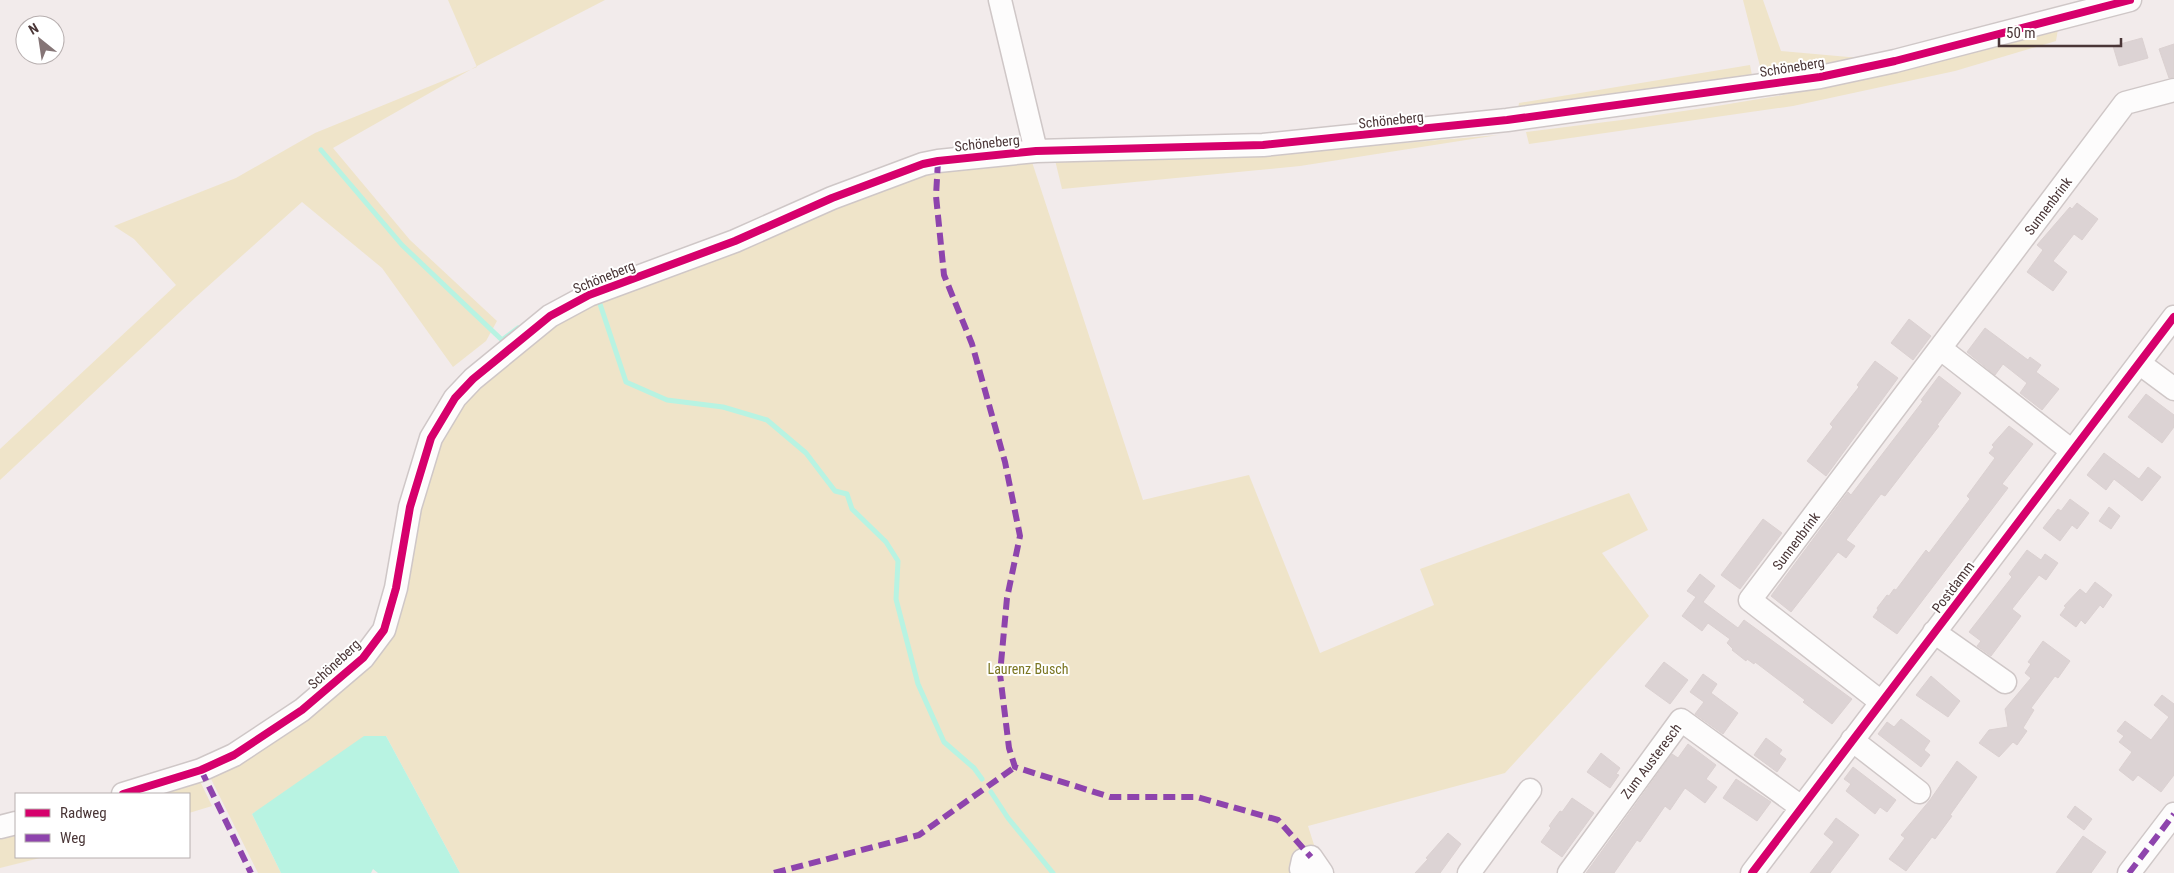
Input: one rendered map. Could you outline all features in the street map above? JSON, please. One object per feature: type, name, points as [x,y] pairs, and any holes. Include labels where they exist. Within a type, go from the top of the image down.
[{"type":"street","name":"Schöneberg","points":[[1000,0],[1036,151]]},
{"type":"street","name":"Schöneberg","points":[[125,793],[201,770],[234,756],[302,710],[363,658],[384,630],[396,588],[410,507],[430,438],[455,398],[467,385],[550,316],[589,294],[735,240],[832,198],[923,164],[1036,151],[1263,145],[1537,116],[1820,77],[1895,61],[2130,0]]},
{"type":"street","name":"Sunnenbrink","points":[[1881,702],[1750,600],[2125,103],[2174,90]]},
{"type":"street","name":"Postdamm","points":[[1752,873],[1800,807],[2174,317]]},
{"type":"street","points":[[1941,349],[2072,451]]},
{"type":"street","points":[[2139,363],[2174,389]]},
{"type":"street","name":"Postdamm","points":[[1934,632],[2005,682]]},
{"type":"street","name":"Zum Austeresch","points":[[1570,873],[1681,720],[1800,807]]},
{"type":"street","points":[[1852,740],[1919,792]]},
{"type":"street","points":[[1470,873],[1530,790]]},
{"type":"street","points":[[2129,873],[2174,814]]},
{"type":"street","points":[[0,827],[15,824]]},
{"type":"street","points":[[1303,873],[1301,869],[1302,860],[1311,857],[1322,873]]},
{"type":"green space","points":[[448,0],[605,0],[477,66]]},
{"type":"green space","points":[[1743,0],[1763,0],[1781,51],[1860,58],[1828,71],[1762,74]]},
{"type":"green space","points":[[2058,29],[2056,41],[1955,71],[1793,106],[1529,144],[1526,132],[1680,112],[1833,86],[1918,67]]},
{"type":"green space","points":[[1750,65],[1753,81],[1517,115],[1519,103]]},
{"type":"green space","points":[[471,70],[333,148],[410,240],[497,321],[486,341],[453,367],[382,268],[302,202],[196,297],[0,480],[0,449],[176,285],[134,239],[114,226],[236,178],[315,133]]},
{"type":"green space","points":[[1498,135],[1300,166],[1062,189],[1055,160],[1287,153]]},
{"type":"green space","name":"Laurenz Busch","points":[[1032,162],[1143,500],[1249,475],[1320,653],[1434,605],[1420,569],[1629,493],[1648,530],[1602,553],[1649,616],[1505,773],[1308,826],[1323,873],[460,873],[386,736],[252,814],[281,873],[258,873],[209,775],[364,667],[417,515],[437,443],[477,383],[513,350],[601,296],[863,195],[937,172]]},
{"type":"green space","points":[[199,779],[212,806],[190,813],[190,793],[152,793]]},
{"type":"green space","points":[[15,835],[15,858],[40,858],[0,868],[0,837]]},
{"type":"shaded area","points":[[364,736],[386,736],[460,873],[378,873],[373,869],[371,873],[281,873],[252,814]]},
{"type":"building","points":[[2142,38],[2148,58],[2119,66],[2113,46]]},
{"type":"building","points":[[2174,44],[2174,77],[2169,78],[2159,49]]},
{"type":"building","points":[[2077,203],[2098,219],[2082,240],[2074,234],[2053,261],[2067,272],[2053,291],[2027,272],[2043,250],[2037,245],[2070,207],[2072,209]]},
{"type":"building","points":[[1909,319],[1931,336],[1913,360],[1891,343]]},
{"type":"building","points":[[1985,328],[2028,360],[2030,357],[2041,365],[2036,372],[2059,389],[2042,410],[2020,393],[2027,383],[2003,364],[1995,375],[1967,352]]},
{"type":"building","points":[[1875,361],[1898,378],[1826,476],[1807,461],[1833,427],[1830,424],[1859,387],[1857,385]]},
{"type":"building","points":[[1939,376],[1961,393],[1937,425],[1939,426],[1885,496],[1881,494],[1846,540],[1855,546],[1846,558],[1838,552],[1791,612],[1771,596],[1848,492],[1851,495],[1923,401],[1921,400]]},
{"type":"building","points":[[2146,394],[2174,415],[2174,427],[2162,443],[2128,417]]},
{"type":"building","points":[[2009,426],[2033,444],[2002,484],[2008,488],[1897,634],[1873,617],[1878,610],[1877,608],[1887,595],[1889,596],[1894,589],[1896,590],[1926,550],[1929,553],[1970,499],[1967,496],[1995,458],[1989,453],[1994,447],[1992,445]]},
{"type":"building","points":[[2104,453],[2139,479],[2148,467],[2161,477],[2142,501],[2114,479],[2106,490],[2087,475]]},
{"type":"building","points":[[2070,499],[2089,513],[2077,529],[2072,525],[2060,541],[2043,528],[2058,509],[2061,511]]},
{"type":"building","points":[[2109,507],[2120,516],[2111,529],[2099,521]]},
{"type":"building","points":[[1763,519],[1782,533],[1740,589],[1721,575]]},
{"type":"building","points":[[2027,550],[2041,560],[2045,554],[2058,563],[2046,580],[2039,575],[2012,609],[2021,616],[1991,656],[1977,646],[1981,641],[1969,632],[2012,577],[2009,574]]},
{"type":"building","points":[[1700,574],[1715,586],[1703,602],[1738,628],[1744,620],[1852,699],[1832,724],[1803,702],[1805,700],[1755,662],[1754,664],[1747,659],[1746,661],[1732,650],[1727,643],[1730,639],[1708,623],[1702,631],[1682,616],[1696,597],[1687,591]]},
{"type":"building","points":[[2095,582],[2112,595],[2103,608],[2100,605],[2085,624],[2081,620],[2076,627],[2060,615],[2066,607],[2064,606],[2080,589],[2086,594]]},
{"type":"building","points":[[2043,641],[2070,661],[2058,678],[2055,676],[2031,708],[2034,710],[2023,728],[2027,731],[2017,745],[2013,742],[1999,757],[1979,743],[1989,730],[2008,727],[2005,709],[2031,678],[2025,673],[2031,664],[2028,662]]},
{"type":"building","points":[[1664,662],[1688,680],[1670,704],[1645,686]]},
{"type":"building","points":[[1703,674],[1717,684],[1711,693],[1738,713],[1723,734],[1695,714],[1704,702],[1690,692]]},
{"type":"building","points":[[1931,676],[1960,701],[1948,717],[1916,695]]},
{"type":"building","points":[[2162,695],[2174,704],[2174,775],[2161,792],[2138,775],[2133,781],[2119,770],[2132,752],[2119,742],[2124,736],[2117,731],[2125,721],[2151,740],[2169,717],[2154,705]]},
{"type":"building","points":[[1901,719],[1930,741],[1924,750],[1930,755],[1921,767],[1878,734],[1887,722],[1894,727]]},
{"type":"building","points":[[1766,738],[1782,750],[1779,754],[1786,759],[1777,772],[1754,755]]},
{"type":"building","points":[[1688,744],[1716,765],[1706,779],[1717,787],[1705,803],[1685,788],[1670,810],[1665,806],[1640,842],[1637,840],[1614,873],[1586,873],[1672,754],[1678,758]]},
{"type":"building","points":[[1601,753],[1620,768],[1616,774],[1619,775],[1610,788],[1587,772]]},
{"type":"building","points":[[1957,761],[1977,777],[1935,839],[1932,837],[1906,871],[1889,859],[1905,838],[1901,835],[1930,800]]},
{"type":"building","points":[[1853,767],[1896,800],[1887,812],[1880,807],[1875,814],[1846,791],[1851,784],[1844,779]]},
{"type":"building","points":[[1736,779],[1771,802],[1757,821],[1723,798]]},
{"type":"building","points":[[1572,798],[1594,813],[1562,857],[1541,842],[1551,828],[1549,826]]},
{"type":"building","points":[[2075,806],[2092,819],[2084,830],[2067,817]]},
{"type":"building","points":[[1836,818],[1859,835],[1830,873],[1810,873],[1834,842],[1824,834]]},
{"type":"building","points":[[1448,833],[1461,844],[1440,873],[1415,873],[1428,859],[1426,858]]},
{"type":"building","points":[[2083,836],[2106,852],[2091,873],[2056,873]]},
{"type":"waterway","points":[[321,150],[402,245],[502,340],[518,328]]},
{"type":"waterway","points":[[598,298],[626,382],[667,400],[723,407],[767,420],[806,453],[835,491],[847,494],[852,509],[886,542],[898,561],[896,599],[918,684],[944,742],[974,768],[982,779]]},
{"type":"waterway","points":[[991,792],[1008,818],[1053,873]]},
{"type":"marked path","points":[[938,161],[936,196],[944,275],[972,344],[1005,462],[1020,536],[1007,598],[1000,674],[1009,748],[1015,767],[1110,797],[1197,797],[1278,820],[1311,857]]},
{"type":"marked path","points":[[774,873],[919,835],[1015,767]]},
{"type":"marked path","points":[[201,770],[251,873]]},
{"type":"marked path","points":[[2129,873],[2174,814]]},
{"type":"cycle path","points":[[126,793],[201,770],[234,755],[302,710],[363,658],[384,630],[396,588],[410,507],[431,438],[455,398],[473,379],[550,316],[589,295],[735,241],[832,198],[923,164],[938,161],[1036,151],[1263,145],[1507,120],[1820,77],[1895,61],[2130,0]]},
{"type":"cycle path","points":[[1752,873],[2174,317]]}]
